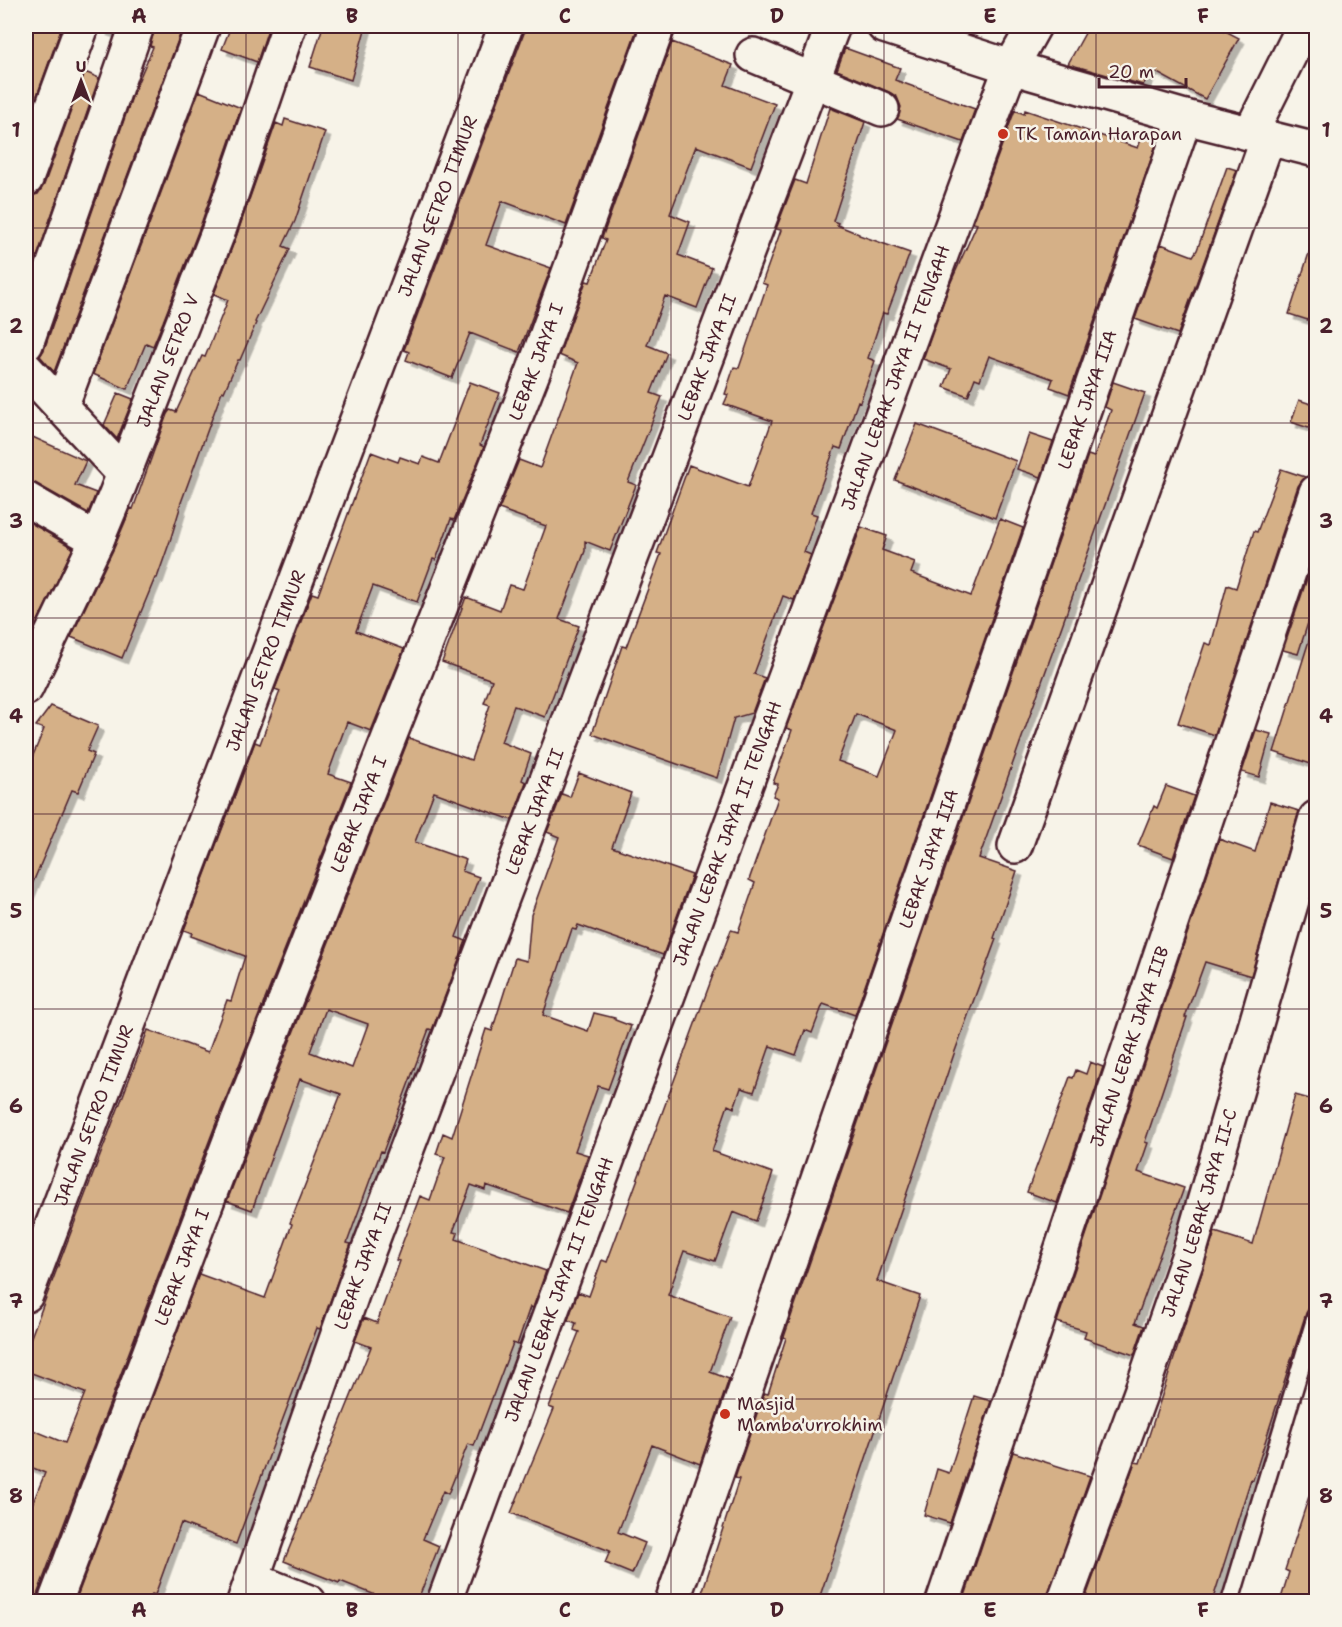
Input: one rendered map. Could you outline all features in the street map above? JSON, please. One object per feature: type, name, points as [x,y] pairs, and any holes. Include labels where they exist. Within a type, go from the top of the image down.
[{"type":"street","points":[[26,178],[82,26]]},
{"type":"street","points":[[26,344],[137,26]]},
{"type":"street","points":[[60,406],[203,26]]},
{"type":"street","name":"JALAN SETRO V","points":[[26,688],[97,540],[219,230],[289,26]]},
{"type":"street","name":"JALAN SETRO TIMUR","points":[[26,1295],[506,26]]},
{"type":"street","name":"LEBAK JAYA I","points":[[55,1602],[231,1138],[534,370],[658,26]]},
{"type":"street","name":"LEBAK JAYA II","points":[[248,1591],[356,1283],[833,26]]},
{"type":"street","points":[[884,26],[1011,67],[1185,117],[1317,150]]},
{"type":"street","name":"JALAN LEBAK JAYA II TENGAH","points":[[444,1602],[1011,67],[1034,26]]},
{"type":"street","points":[[1016,846],[1260,135],[1305,26]]},
{"type":"street","points":[[753,55],[882,109]]},
{"type":"street","name":"LEBAK JAYA IIA","points":[[672,1602],[1185,117]]},
{"type":"street","points":[[26,369],[123,473]]},
{"type":"street","name":"JALAN LEBAK JAYA IIB","points":[[943,1602],[1317,492]]},
{"type":"street","points":[[26,500],[97,540]]},
{"type":"street","name":"JALAN LEBAK JAYA II-C","points":[[1064,1602],[1148,1374],[1188,1257],[1317,818]]},
{"type":"street","points":[[248,1591],[309,1602]]},
{"type":"lane","points":[[1230,1602],[1317,1316]]},
{"type":"building","points":[[26,26],[62,26],[26,126]]},
{"type":"building","points":[[103,26],[117,26],[114,34],[102,30]]},
{"type":"building","points":[[155,26],[164,26],[181,32],[54,372],[40,356],[134,91],[153,47],[150,46]]},
{"type":"building","points":[[231,26],[269,26],[257,62],[222,49]]},
{"type":"building","points":[[323,26],[366,26],[351,80],[310,67]]},
{"type":"building","points":[[524,26],[629,26],[637,29],[566,225],[502,201],[486,245],[551,268],[519,352],[470,333],[452,378],[406,360],[409,352],[404,350],[524,33]]},
{"type":"building","points":[[1089,26],[1216,26],[1239,38],[1205,99],[1152,70],[1143,85],[1068,64]]},
{"type":"building","points":[[672,42],[733,65],[725,85],[775,104],[751,167],[696,146],[670,214],[690,222],[678,255],[712,268],[697,308],[665,296],[647,345],[667,353],[651,393],[662,397],[628,482],[636,485],[610,551],[585,541],[585,551],[559,619],[579,626],[545,717],[514,706],[501,742],[531,754],[522,780],[526,782],[512,820],[434,792],[415,842],[466,860],[462,871],[479,877],[456,937],[466,941],[432,1030],[429,1029],[383,1152],[381,1151],[374,1169],[347,1243],[351,1244],[320,1329],[317,1328],[236,1544],[181,1523],[155,1595],[152,1594],[149,1602],[75,1602],[199,1274],[265,1298],[292,1224],[290,1223],[341,1094],[300,1079],[252,1210],[227,1201],[409,738],[471,760],[490,705],[484,703],[492,680],[442,662],[466,597],[500,610],[509,585],[523,589],[546,526],[499,509],[519,460],[540,468],[578,363],[559,355],[586,281],[590,282],[606,240],[602,238]],"holes":[[[326,1009],[368,1024],[352,1068],[310,1052]]]},
{"type":"building","points":[[845,48],[900,68],[895,80],[975,109],[963,142],[897,119],[901,107],[897,97],[837,70]]},
{"type":"building","points":[[85,72],[99,78],[26,289],[26,197],[38,194],[44,185]]},
{"type":"building","points":[[199,91],[241,108],[201,224],[163,322],[153,346],[146,343],[127,389],[93,374]]},
{"type":"building","points":[[830,108],[865,122],[833,221],[859,235],[910,253],[887,314],[883,313],[868,358],[875,361],[860,402],[858,401],[841,449],[835,447],[811,513],[817,515],[804,552],[811,555],[794,600],[783,596],[754,674],[765,678],[752,713],[734,718],[717,778],[592,734],[622,646],[626,647],[661,554],[657,553],[689,465],[748,487],[772,421],[724,404],[728,395],[725,394],[734,367],[739,368],[767,285],[762,283],[781,230],[776,229],[795,180],[806,184]]},
{"type":"building","points":[[1015,110],[1024,114],[1025,110],[1138,148],[1142,136],[1157,142],[1069,394],[1050,387],[1053,379],[989,356],[980,380],[975,378],[968,396],[944,387],[951,369],[923,359],[950,284],[977,224],[973,223]]},
{"type":"building","points":[[285,119],[325,132],[295,221],[283,246],[290,249],[255,322],[240,360],[224,392],[222,391],[179,508],[157,578],[155,578],[122,658],[71,637],[131,508],[133,509],[167,414],[170,410],[176,412],[202,356],[205,357],[228,300],[214,294],[276,123],[283,126]]},
{"type":"building","points":[[1227,167],[1237,170],[1178,334],[1135,319],[1161,244],[1193,256],[1197,250]]},
{"type":"building","points":[[1312,244],[1317,244],[1317,323],[1289,314]]},
{"type":"building","points":[[470,382],[500,393],[480,445],[484,447],[454,520],[451,519],[436,560],[433,559],[417,602],[373,586],[356,631],[404,649],[371,731],[347,722],[328,774],[351,782],[213,1131],[37,1595],[37,1602],[26,1602],[26,1512],[29,1512],[45,1473],[26,1465],[26,1427],[65,1443],[85,1393],[26,1371],[26,1350],[148,1030],[208,1052],[227,1000],[231,1001],[245,956],[191,936],[192,933],[184,930],[255,742],[260,744],[280,691],[275,689],[312,593],[318,595],[371,452],[398,462],[400,457],[420,464],[423,457],[439,463]]},
{"type":"building","points":[[1113,382],[1145,393],[979,858],[1017,871],[994,938],[996,939],[954,1054],[877,1281],[920,1296],[818,1602],[699,1602],[739,1479],[735,1478],[764,1393],[768,1394],[786,1338],[784,1337],[1088,455],[1094,457],[1111,410],[1105,407]]},
{"type":"building","points":[[118,393],[133,399],[117,439],[104,425]]},
{"type":"building","points":[[1299,400],[1317,406],[1317,431],[1291,422]]},
{"type":"building","points":[[917,424],[1016,461],[995,518],[895,480]]},
{"type":"building","points":[[26,434],[86,461],[75,485],[96,493],[88,513],[26,480]]},
{"type":"building","points":[[1029,434],[1053,442],[1041,477],[1017,469]]},
{"type":"building","points":[[1281,469],[1305,477],[1298,486],[1215,735],[1178,723],[1205,643],[1211,645],[1227,585],[1236,588],[1254,531],[1257,532]]},
{"type":"building","points":[[1000,519],[1023,528],[855,1015],[823,1004],[812,1033],[805,1030],[796,1055],[770,1046],[754,1092],[741,1088],[734,1108],[728,1105],[712,1151],[773,1173],[756,1221],[733,1212],[715,1261],[684,1251],[668,1295],[730,1317],[710,1372],[729,1379],[700,1464],[652,1445],[618,1532],[645,1543],[632,1574],[605,1563],[610,1551],[511,1513],[554,1409],[549,1407],[579,1332],[574,1330],[576,1323],[568,1320],[578,1292],[589,1296],[602,1260],[607,1262],[716,967],[731,930],[738,932],[755,883],[749,880],[778,798],[773,796],[778,784],[773,783],[792,730],[786,728],[861,527],[887,536],[882,550],[915,562],[911,573],[971,596]],"holes":[[[856,714],[897,730],[879,776],[838,761]]]},
{"type":"building","points":[[26,520],[73,548],[26,646]]},
{"type":"building","points":[[1317,549],[1317,595],[1298,654],[1283,650]]},
{"type":"building","points":[[1312,631],[1317,631],[1317,766],[1274,752]]},
{"type":"building","points":[[51,706],[98,726],[87,751],[94,754],[78,792],[72,790],[26,899],[26,772],[44,729],[36,726]]},
{"type":"building","points":[[1256,730],[1271,734],[1259,777],[1242,772]]},
{"type":"building","points":[[579,773],[631,793],[612,847],[692,875],[663,955],[578,925],[576,930],[572,929],[543,1015],[588,1031],[594,1013],[615,1018],[631,1026],[608,1089],[598,1086],[575,1151],[588,1155],[567,1213],[486,1185],[485,1190],[471,1185],[453,1232],[458,1233],[456,1239],[546,1271],[517,1345],[513,1343],[474,1446],[468,1444],[448,1494],[443,1491],[423,1539],[439,1546],[417,1602],[393,1602],[284,1561],[371,1347],[355,1341],[364,1318],[377,1323],[399,1261],[396,1260],[420,1196],[430,1200],[445,1157],[436,1154],[443,1133],[452,1137],[486,1029],[492,1031],[515,958],[527,961],[531,915],[559,837],[547,832],[562,794],[570,797]]},
{"type":"building","points":[[1166,786],[1194,796],[1173,858],[1138,845],[1154,806],[1157,808]]},
{"type":"building","points":[[1270,802],[1299,811],[1251,976],[1205,962],[1145,1142],[1148,1143],[1138,1172],[1184,1188],[1135,1323],[1144,1326],[1134,1355],[1084,1338],[1086,1331],[1057,1322],[1219,839],[1255,852]]},
{"type":"building","points":[[1090,1062],[1103,1067],[1057,1203],[1027,1192],[1070,1077],[1073,1078],[1076,1070],[1086,1074]]},
{"type":"building","points":[[1295,1095],[1317,1101],[1317,1306],[1309,1308],[1306,1313],[1212,1602],[1084,1602],[1135,1462],[1140,1463],[1215,1232],[1253,1244]]},
{"type":"building","points":[[974,1396],[991,1401],[950,1523],[924,1515],[937,1469],[949,1473]]},
{"type":"building","points":[[1013,1452],[1090,1476],[1046,1602],[972,1602],[964,1599]]},
{"type":"building","points":[[1312,1487],[1317,1488],[1317,1602],[1280,1602],[1289,1572],[1285,1570]]},
{"type":"place","name":"TK Taman Harapan","points":[[1003,134]]},
{"type":"place","name":"Masjid Mamba'urrokhim","points":[[725,1414]]}]
